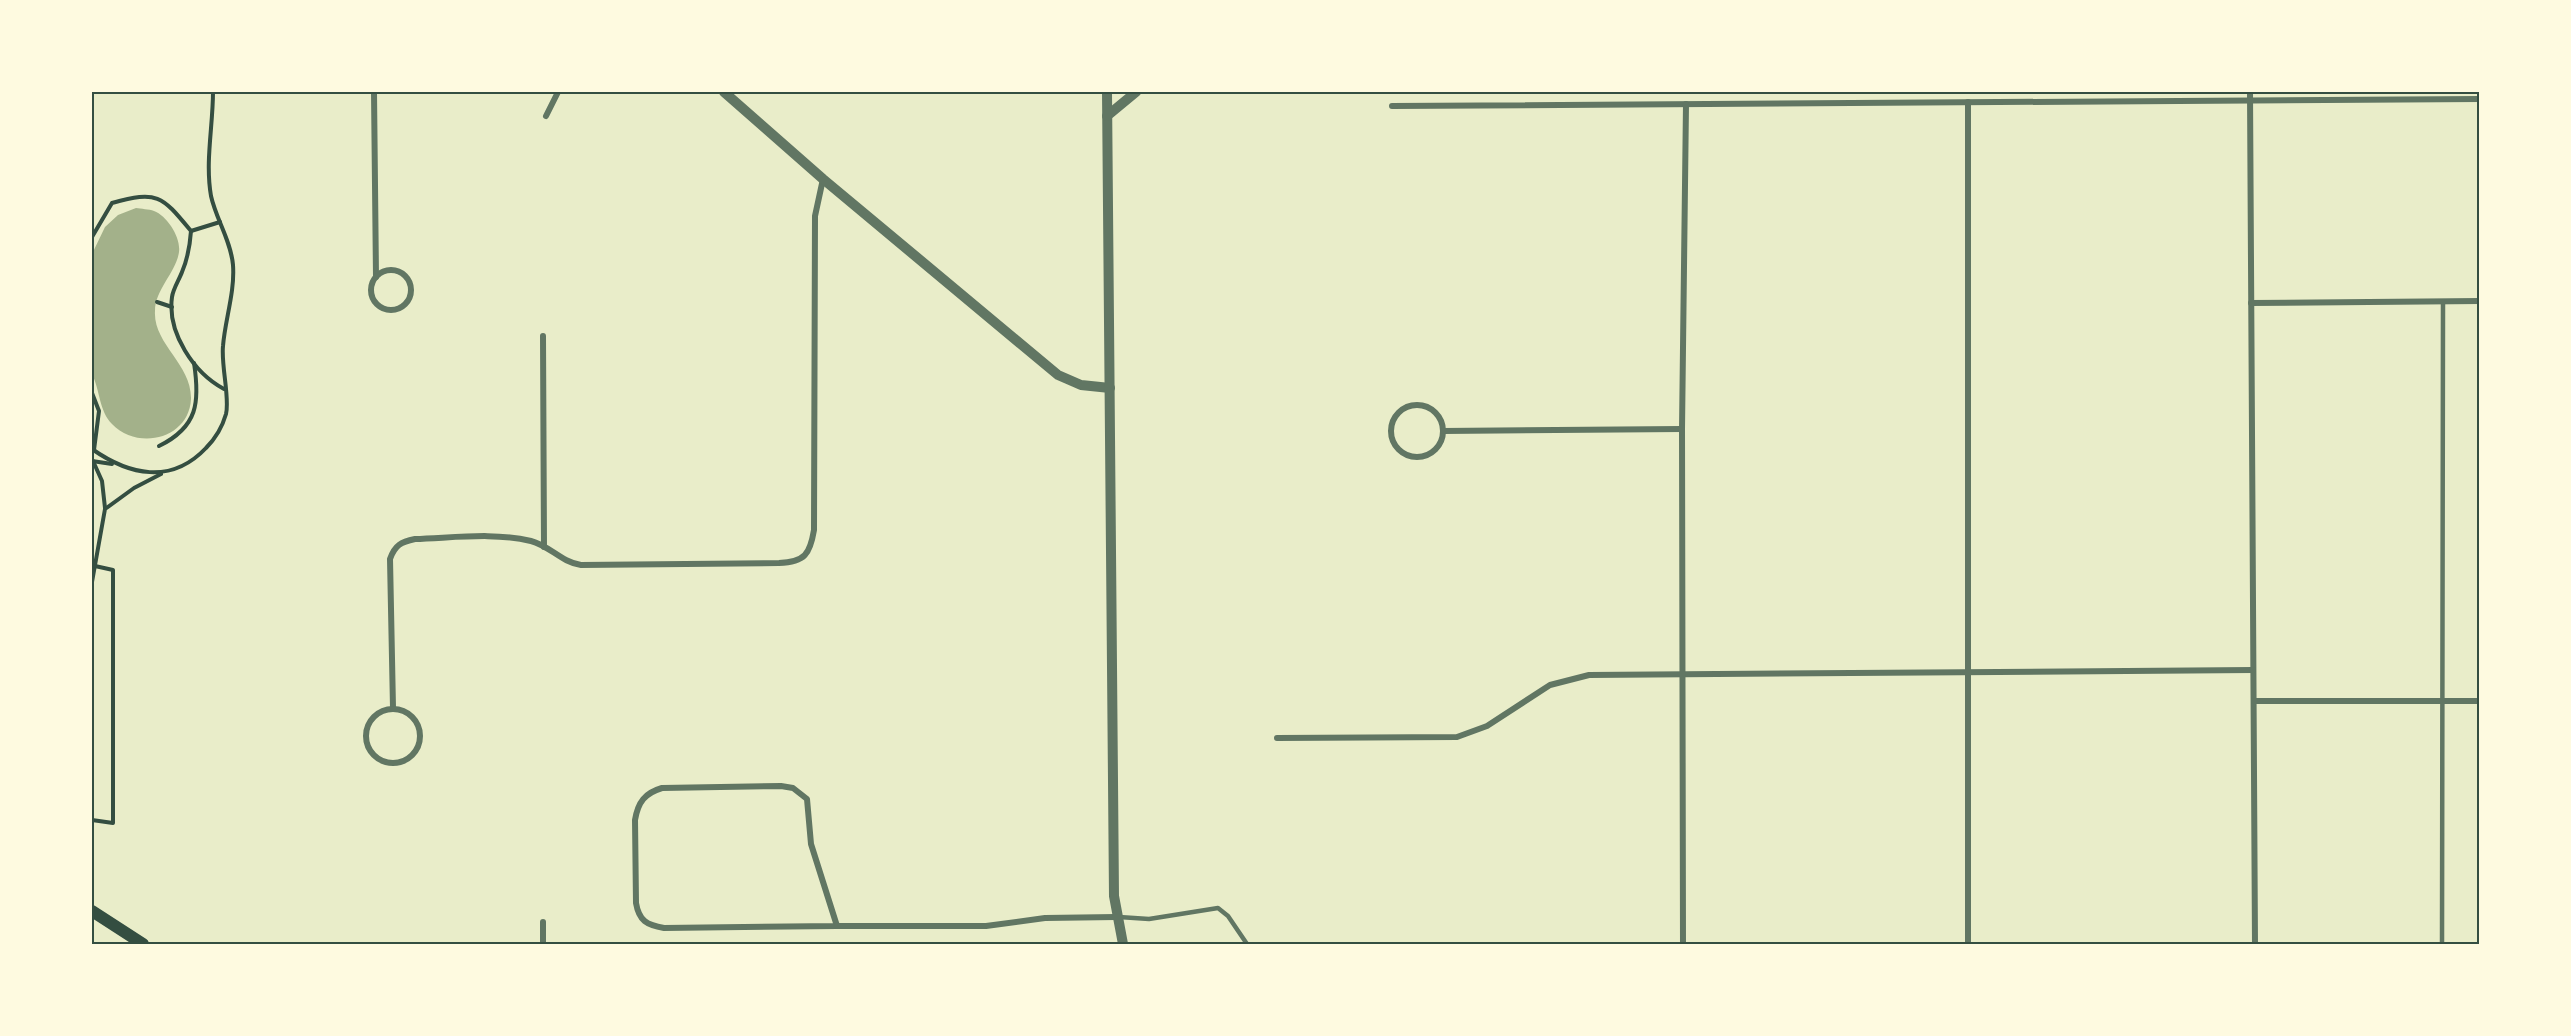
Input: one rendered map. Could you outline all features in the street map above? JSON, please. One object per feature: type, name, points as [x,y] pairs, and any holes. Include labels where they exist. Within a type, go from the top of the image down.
[{"type":"main road","points":[[92,911],[143,945]]},
{"type":"street","points":[[374,92],[376,277],[371,290],[375,303],[381,308],[394,310],[406,304],[412,292],[405,275],[393,270],[376,277]]},
{"type":"street","points":[[546,116],[558,92]]},
{"type":"street","points":[[724,92],[823,179],[1058,375],[1081,385],[1110,388]]},
{"type":"street","points":[[1107,92],[1116,917],[1123,945]]},
{"type":"street","points":[[1107,116],[1136,92]]},
{"type":"street","points":[[2250,92],[2255,945]]},
{"type":"street","points":[[1392,106],[2480,99]]},
{"type":"street","points":[[1968,102],[1968,945]]},
{"type":"street","points":[[1683,945],[1682,429],[1686,104]]},
{"type":"street","points":[[393,708],[390,559],[394,548],[402,542],[415,539],[516,538],[544,546],[562,560],[581,565],[794,563],[804,557],[812,546],[814,530],[815,216],[823,179]]},
{"type":"street","points":[[2250,303],[2480,302]]},
{"type":"street","points":[[543,336],[544,546]]},
{"type":"street","points":[[1416,405],[1432,410],[1438,416],[1443,431],[1437,448],[1422,458],[1404,455],[1397,449],[1390,433],[1395,417],[1401,410],[1416,405]]},
{"type":"street","points":[[1443,431],[1682,429]]},
{"type":"street","points":[[1277,738],[1457,737],[1487,726],[1550,685],[1570,678],[1589,675],[2253,670]]},
{"type":"street","points":[[2254,701],[2480,701]]},
{"type":"street","points":[[393,708],[402,710],[416,721],[421,738],[414,754],[398,764],[389,764],[373,756],[368,748],[366,730],[376,714],[393,708]]},
{"type":"street","points":[[837,926],[811,844],[807,798],[801,791],[781,786],[662,788],[651,791],[637,807],[635,820],[638,914],[643,921],[664,928],[986,926],[1045,918],[1116,917]]},
{"type":"street","points":[[543,922],[543,945]]},
{"type":"lane","points":[[2442,945],[2443,302]]},
{"type":"lane","points":[[1116,917],[1149,919],[1218,908],[1228,916],[1247,945]]},
{"type":"path","points":[[105,509],[134,488],[164,472],[180,468],[198,456],[218,435],[227,412],[222,356],[233,265],[211,196],[209,166],[213,92]]},
{"type":"path","points":[[92,237],[112,203],[147,195],[166,201],[191,231],[189,250],[172,296],[178,336],[194,362],[211,382],[225,390]]},
{"type":"path","points":[[191,231],[220,222]]},
{"type":"path","points":[[157,302],[172,307]]},
{"type":"path","points":[[159,446],[171,440],[186,427],[195,411],[198,395],[194,362]]},
{"type":"path","points":[[92,393],[99,411],[93,450],[114,465]]},
{"type":"path","points":[[92,461],[138,471],[164,472]]},
{"type":"path","points":[[92,461],[102,481],[105,509],[92,582]]},
{"type":"path","points":[[92,820],[112,823],[113,570],[95,566]]},
{"type":"shaded area","points":[[136,208],[152,210],[164,217],[178,240],[177,260],[158,295],[155,311],[160,334],[186,375],[191,399],[188,413],[181,424],[172,432],[148,439],[123,432],[112,424],[102,407],[92,374],[92,254],[105,227],[118,215]]}]
